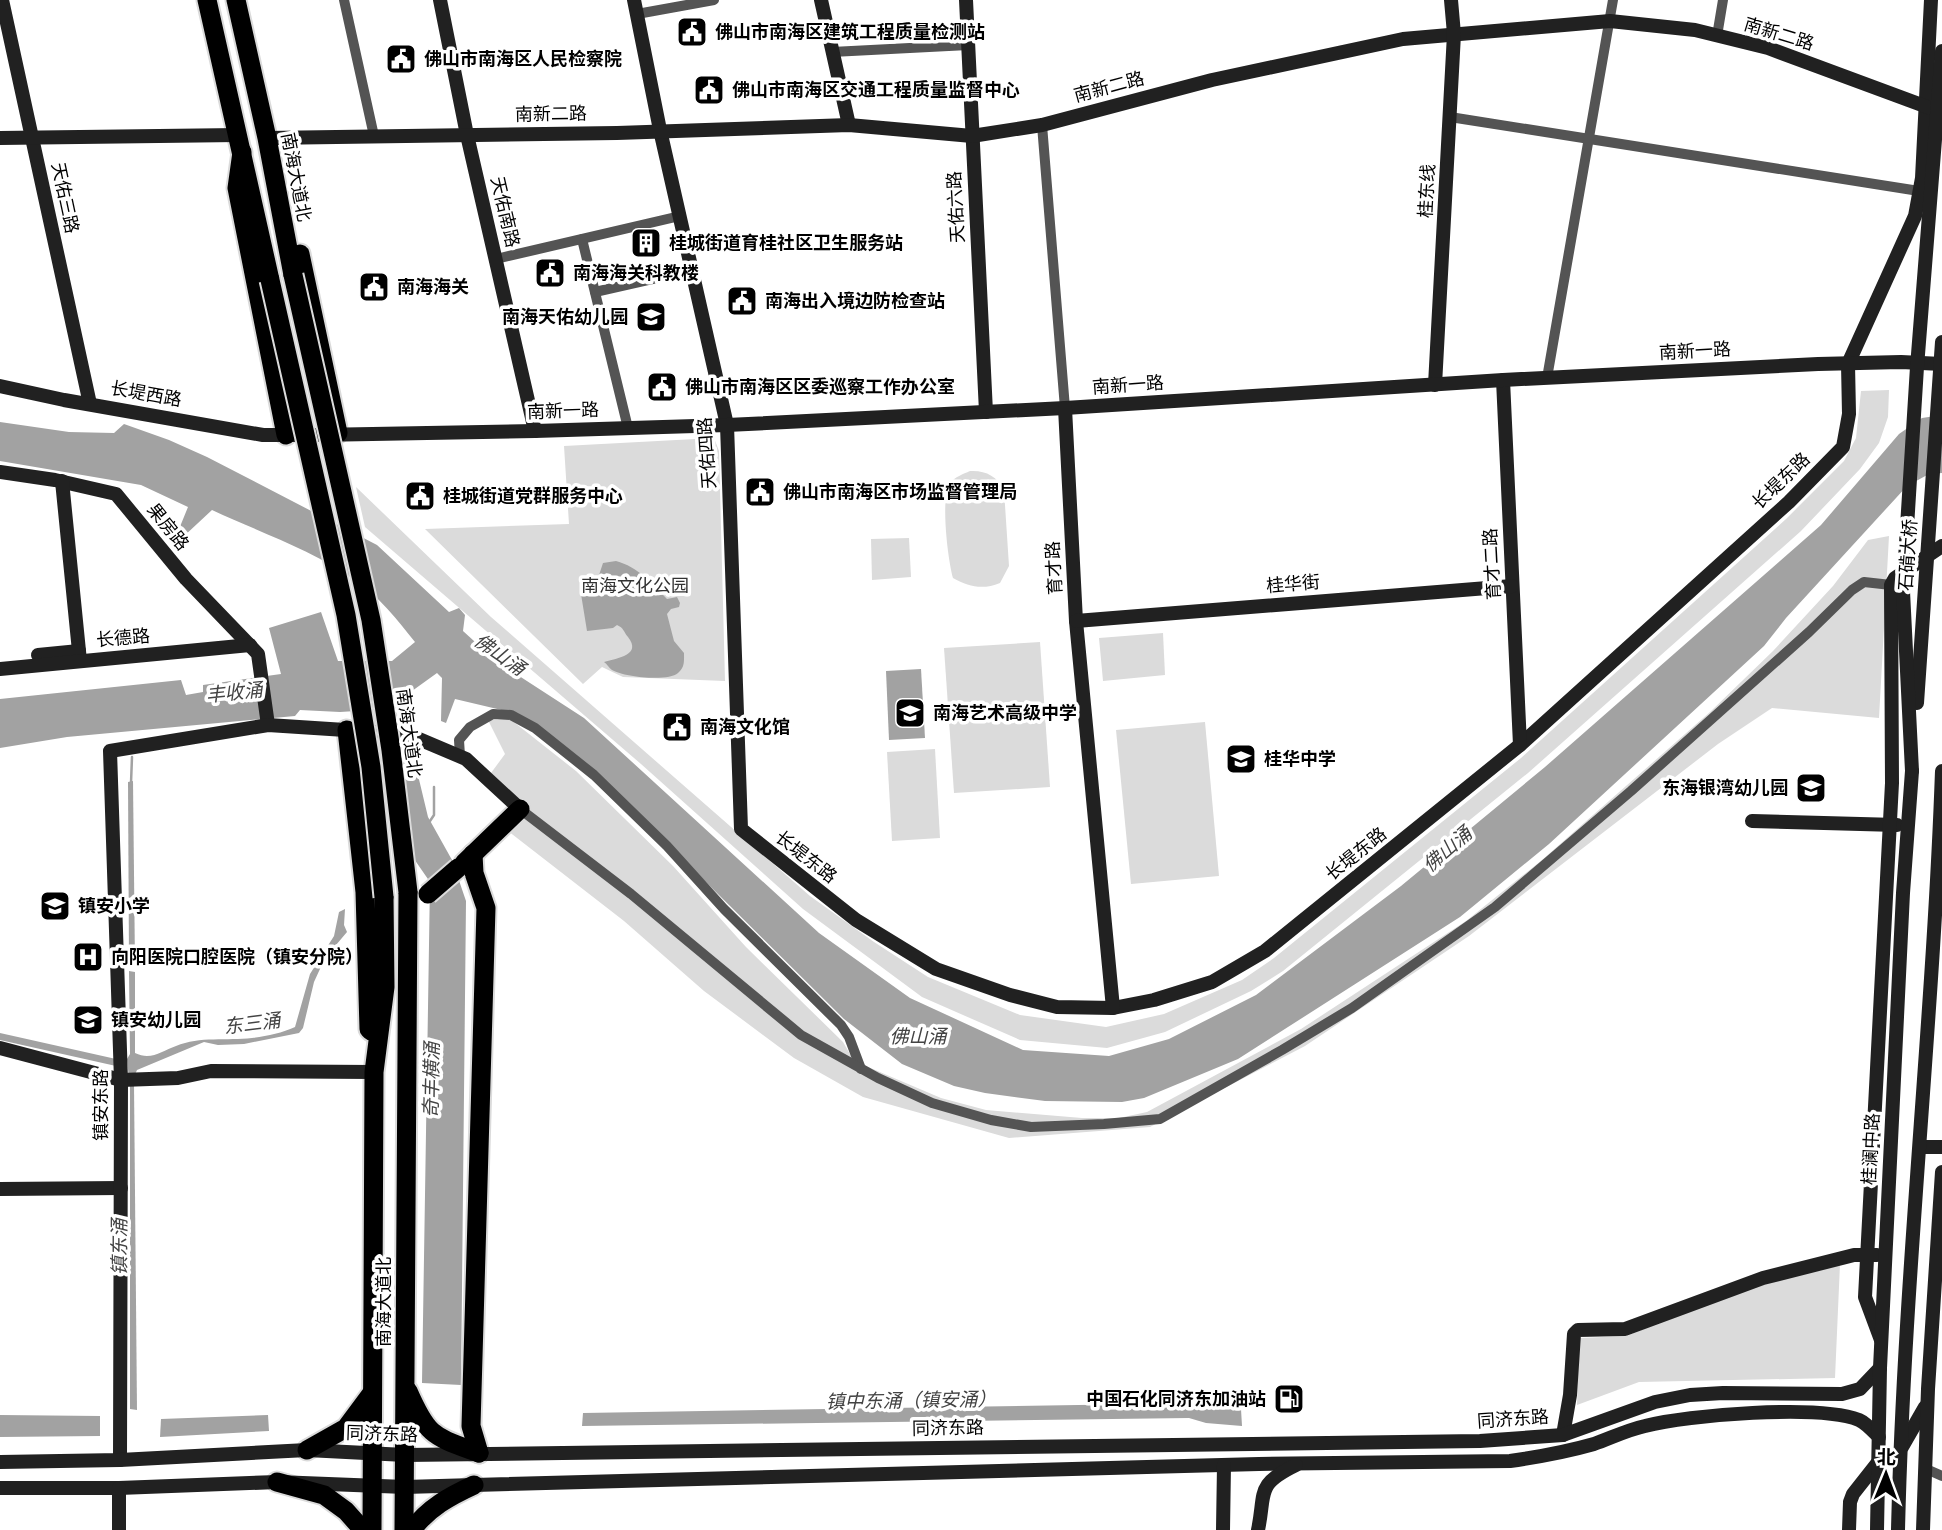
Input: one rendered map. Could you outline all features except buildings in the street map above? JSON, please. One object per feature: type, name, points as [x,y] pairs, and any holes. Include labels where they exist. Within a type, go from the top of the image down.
[{"type":"highway","name":"南海大道北","points":[[207,0],[345,615],[371,767],[384,897],[385,987],[374,1072],[372,1530]]},
{"type":"highway","name":"南海大道北","points":[[236,0],[267,138],[293,275],[371,620],[391,750],[408,892],[404,1530]]},
{"type":"highway","points":[[240,144],[237,188],[286,435]]},
{"type":"highway","points":[[273,169],[287,190],[338,434]]},
{"type":"highway","points":[[347,730],[365,892],[369,1029],[378,1040]]},
{"type":"highway","points":[[407,1074],[417,1055],[422,909],[428,894],[520,809]]},
{"type":"highway","points":[[473,855],[474,873],[486,908],[471,1426],[479,1453]]},
{"type":"highway","points":[[405,1384],[421,1420],[435,1436],[479,1453]]},
{"type":"highway","points":[[307,1450],[346,1428],[373,1392]]},
{"type":"highway","points":[[277,1482],[324,1495],[346,1511],[363,1530]]},
{"type":"highway","points":[[412,1530],[435,1506],[449,1496],[474,1485]]},
{"type":"main road","name":"天佑三路","points":[[2,0],[90,404]]},
{"type":"main road","name":"天佑南路","points":[[440,0],[467,135],[535,432]]},
{"type":"main road","points":[[821,0],[849,125]]},
{"type":"main road","name":"天佑六路","points":[[966,0],[986,412]]},
{"type":"main road","name":"桂东线","points":[[1435,385],[1454,34],[1451,0]]},
{"type":"main road","points":[[1848,364],[1914,216],[1919,191],[1931,0]]},
{"type":"main road","name":"天佑四路","points":[[635,7],[727,425],[741,829]]},
{"type":"main road","name":"南新二路","points":[[267,138],[617,133],[849,125],[972,136],[1042,125],[1212,80],[1403,39],[1610,21],[1695,30],[1768,48],[1942,113]]},
{"type":"main road","points":[[1912,771],[1903,591],[1917,367],[1942,51]]},
{"type":"main road","points":[[0,138],[240,144]]},
{"type":"main road","name":"石𬒔大桥","points":[[1912,771],[1942,342]]},
{"type":"main road","name":"南新一路","points":[[317,435],[535,432],[727,425],[1818,364],[1942,364]]},
{"type":"main road","name":"长堤东路","points":[[741,829],[856,920],[936,969],[1010,995],[1057,1007],[1113,1008],[1154,1000],[1212,982],[1265,951],[1520,745],[1789,502],[1843,447],[1849,414],[1848,364]]},
{"type":"main road","name":"育才二路","points":[[1503,380],[1520,745]]},
{"type":"main road","name":"长堤西路","points":[[0,386],[263,435],[317,435]]},
{"type":"main road","name":"育才路","points":[[1065,408],[1076,621],[1113,1008]]},
{"type":"main road","name":"果房路","points":[[0,472],[62,481],[116,494],[186,579],[258,654],[268,725]]},
{"type":"main road","points":[[62,481],[79,656]]},
{"type":"main road","points":[[1881,1340],[1865,1297],[1892,783],[1891,586],[1895,578],[1942,546]]},
{"type":"main road","name":"桂华街","points":[[1076,621],[1513,586]]},
{"type":"main road","name":"长德路","points":[[0,659],[250,645]]},
{"type":"main road","name":"长德路","points":[[0,669],[79,656]]},
{"type":"main road","points":[[268,725],[408,734],[466,759],[520,809]]},
{"type":"main road","name":"镇安东路","points":[[120,1460],[121,1080],[110,751],[268,725]]},
{"type":"main road","name":"桂澜中路","points":[[1877,1530],[1881,1340],[1912,771]]},
{"type":"main road","points":[[1898,1530],[1900,1451],[1941,850],[1942,773]]},
{"type":"main road","points":[[1752,821],[1908,825]]},
{"type":"main road","points":[[1880,1010],[1896,1050]]},
{"type":"main road","points":[[1880,1010],[1893,1107]]},
{"type":"main road","points":[[0,1048],[121,1080],[178,1078],[211,1071],[374,1072]]},
{"type":"main road","points":[[1921,1147],[1942,1147]]},
{"type":"main road","points":[[1872,1151],[1890,1152]]},
{"type":"main road","points":[[1923,1530],[1924,1468],[1931,1397],[1942,1172]]},
{"type":"main road","points":[[0,1189],[121,1188]]},
{"type":"main road","points":[[1563,1435],[1570,1395],[1574,1334],[1578,1330],[1625,1329],[1763,1278],[1854,1255],[1885,1256]]},
{"type":"main road","points":[[1906,1357],[1931,1397]]},
{"type":"main road","name":"同济东路","points":[[0,1462],[120,1460],[307,1450],[405,1455],[1480,1441],[1563,1435],[1655,1402],[1690,1395],[1842,1394],[1860,1389],[1880,1368]]},
{"type":"main road","points":[[0,1488],[119,1488],[277,1482],[404,1487],[1259,1464],[1510,1461],[1594,1444],[1644,1426],[1684,1419],[1827,1407],[1831,1403],[1829,1399],[1819,1394]]},
{"type":"main road","points":[[1900,1451],[1931,1397]]},
{"type":"main road","points":[[1773,1412],[1849,1417],[1862,1421],[1879,1437]]},
{"type":"main road","points":[[1849,1530],[1853,1494],[1879,1461]]},
{"type":"main road","points":[[1258,1530],[1259,1464]]},
{"type":"main road","points":[[1223,1530],[1224,1465]]},
{"type":"main road","points":[[1258,1530],[1261,1497],[1266,1485],[1275,1476],[1296,1465]]},
{"type":"main road","points":[[1190,1467],[1211,1477],[1217,1483],[1223,1502]]},
{"type":"main road","points":[[1899,1467],[1924,1468]]},
{"type":"main road","points":[[119,1488],[119,1530]]},
{"type":"street","points":[[344,0],[374,136]]},
{"type":"street","points":[[635,7],[714,0]]},
{"type":"street","points":[[1547,378],[1614,0]]},
{"type":"street","points":[[1717,36],[1723,0]]},
{"type":"street","points":[[832,52],[968,45]]},
{"type":"street","points":[[1450,117],[1919,191]]},
{"type":"street","name":"育才路","points":[[1042,125],[1065,408]]},
{"type":"street","points":[[496,259],[680,216]]},
{"type":"street","points":[[582,239],[628,428]]},
{"type":"street","points":[[595,292],[692,270]]},
{"type":"street","points":[[520,809],[610,877],[801,1035],[861,1069],[933,1103],[1031,1127],[1160,1119],[1352,1008],[1495,907],[1632,791],[1810,632],[1852,590],[1864,582],[1891,586]]},
{"type":"street","points":[[460,756],[459,740],[470,727],[493,714],[511,715],[535,728],[594,775],[667,846],[724,909],[819,1001],[849,1037],[861,1069]]},
{"type":"street","points":[[1924,1468],[1942,1476]]},
{"type":"green space","points":[[1889,390],[1888,417],[1879,443],[1860,469],[1801,531],[1528,773],[1283,971],[1251,991],[1165,1032],[1107,1048],[1020,1040],[922,997],[803,909],[641,764],[365,527],[356,487],[491,617],[810,896],[928,977],[1020,1015],[1106,1027],[1164,1014],[1242,980],[1274,958],[1521,758],[1786,519],[1844,461],[1856,438],[1861,391]]},
{"type":"green space","name":"南海文化公园","points":[[714,438],[719,451],[725,681],[623,677],[602,667],[583,684],[425,529],[569,524],[564,446]]},
{"type":"green space","points":[[970,471],[990,475],[1004,490],[1009,566],[1000,583],[982,587],[965,584],[953,578],[946,529],[947,490],[952,481]]},
{"type":"green space","points":[[1889,536],[1879,718],[1772,708],[1718,744],[1469,936],[1305,1046],[1150,1127],[1009,1138],[863,1097],[794,1058],[704,991],[624,921],[508,831],[526,809],[491,773],[505,754],[488,720],[510,719],[576,771],[673,866],[746,947],[843,1042],[854,1061],[941,1098],[986,1110],[1082,1118],[1119,1118],[1147,1112],[1301,1029],[1466,921],[1542,860],[1710,712],[1773,651],[1833,586],[1868,540]]},
{"type":"green space","points":[[909,538],[911,577],[872,580],[871,539]]},
{"type":"green space","points":[[1163,633],[1165,675],[1103,681],[1099,638]]},
{"type":"green space","points":[[1040,642],[1050,787],[954,793],[944,648]]},
{"type":"green space","points":[[1205,722],[1219,876],[1131,884],[1116,730]]},
{"type":"green space","points":[[935,749],[940,838],[892,841],[887,752]]},
{"type":"green space","points":[[1840,1264],[1835,1378],[1639,1382],[1577,1405],[1579,1338],[1627,1336],[1729,1294]]},
{"type":"water","name":"佛山涌","points":[[1942,415],[1942,473],[1929,474],[1907,486],[1786,618],[1764,646],[1549,844],[1460,917],[1238,1059],[1144,1098],[1122,1102],[1045,1101],[985,1093],[954,1086],[902,1064],[844,1019],[589,766],[519,714],[455,699],[446,723],[441,721],[442,678],[437,673],[412,691],[404,708],[340,712],[300,710],[295,716],[67,737],[0,748],[0,699],[181,680],[186,695],[203,692],[203,685],[281,674],[269,628],[321,612],[338,661],[392,661],[415,642],[380,601],[355,580],[303,550],[212,510],[183,537],[177,534],[188,507],[141,485],[0,461],[0,422],[69,432],[114,433],[124,424],[207,457],[377,545],[449,612],[459,608],[465,615],[463,631],[496,661],[584,718],[819,933],[910,998],[1023,1050],[1109,1056],[1169,1039],[1256,995],[1401,886],[1545,767],[1821,525],[1899,434],[1922,418]]},
{"type":"water","points":[[616,561],[638,571],[667,599],[677,597],[680,603],[679,607],[671,609],[667,614],[674,641],[684,653],[684,664],[673,676],[646,678],[612,670],[604,662],[626,655],[632,648],[632,643],[617,625],[613,628],[587,631],[581,594],[591,591],[593,579],[599,575],[603,563]]},
{"type":"water","points":[[921,669],[925,738],[889,740],[886,671]]},
{"type":"water","points":[[387,742],[411,746],[428,817],[452,860],[466,901],[461,1385],[422,1383],[430,882],[412,856]]},
{"type":"water","points":[[133,781],[135,966],[129,964],[128,782]]},
{"type":"water","points":[[345,909],[344,925],[347,932],[325,958],[314,982],[303,1028],[299,1033],[244,1044],[218,1045],[204,1042],[137,1070],[133,1079],[129,1079],[129,971],[135,972],[135,1053],[151,1056],[194,1041],[252,1038],[280,1033],[295,1027],[310,974],[334,936],[339,912]]},
{"type":"water","points":[[0,1033],[116,1059],[116,1066],[0,1040]]},
{"type":"water","points":[[130,1084],[134,1084],[137,1410],[130,1409]]},
{"type":"water","points":[[1203,1403],[1241,1409],[1242,1426],[1206,1423],[1189,1418],[582,1426],[583,1413]]},
{"type":"water","points":[[0,1415],[100,1416],[100,1436],[0,1437]]},
{"type":"water","points":[[268,1415],[269,1431],[160,1437],[161,1419]]},
{"type":"waterway","name":"镇东涌","points":[[131,783],[132,757]]},
{"type":"waterway","name":"奇丰横涌","points":[[430,821],[434,815],[434,787]]},
{"type":"place","name":"佛山市南海区建筑工程质量检测站","points":[[692,32]]},
{"type":"place","name":"佛山市南海区人民检察院","points":[[401,59]]},
{"type":"place","name":"佛山市南海区交通工程质量监督中心","points":[[709,90]]},
{"type":"place","name":"桂城街道育桂社区卫生服务站","points":[[646,243]]},
{"type":"place","name":"南海海关科教楼","points":[[550,273]]},
{"type":"place","name":"南海海关","points":[[374,287]]},
{"type":"place","name":"南海出入境边防检查站","points":[[742,301]]},
{"type":"place","name":"南海天佑幼儿园","points":[[651,317]]},
{"type":"place","name":"佛山市南海区区委巡察工作办公室","points":[[662,387]]},
{"type":"place","name":"佛山市南海区市场监督管理局","points":[[760,492]]},
{"type":"place","name":"桂城街道党群服务中心","points":[[420,496]]},
{"type":"place","name":"南海艺术高级中学","points":[[910,713]]},
{"type":"place","name":"南海文化馆","points":[[677,727]]},
{"type":"place","name":"桂华中学","points":[[1241,759]]},
{"type":"place","name":"东海银湾幼儿园","points":[[1811,788]]},
{"type":"place","name":"镇安小学","points":[[55,906]]},
{"type":"place","name":"向阳医院口腔医院（镇安分院）","points":[[88,957]]},
{"type":"place","name":"镇安幼儿园","points":[[88,1020]]},
{"type":"place","name":"中国石化同济东加油站","points":[[1289,1399]]},
{"type":"water label","name":"丰收涌","points":[[234,692]]},
{"type":"water label","name":"东三涌","points":[[252,1023]]},
{"type":"water label","name":"镇中东涌（镇安涌）","points":[[911,1400]]}]
